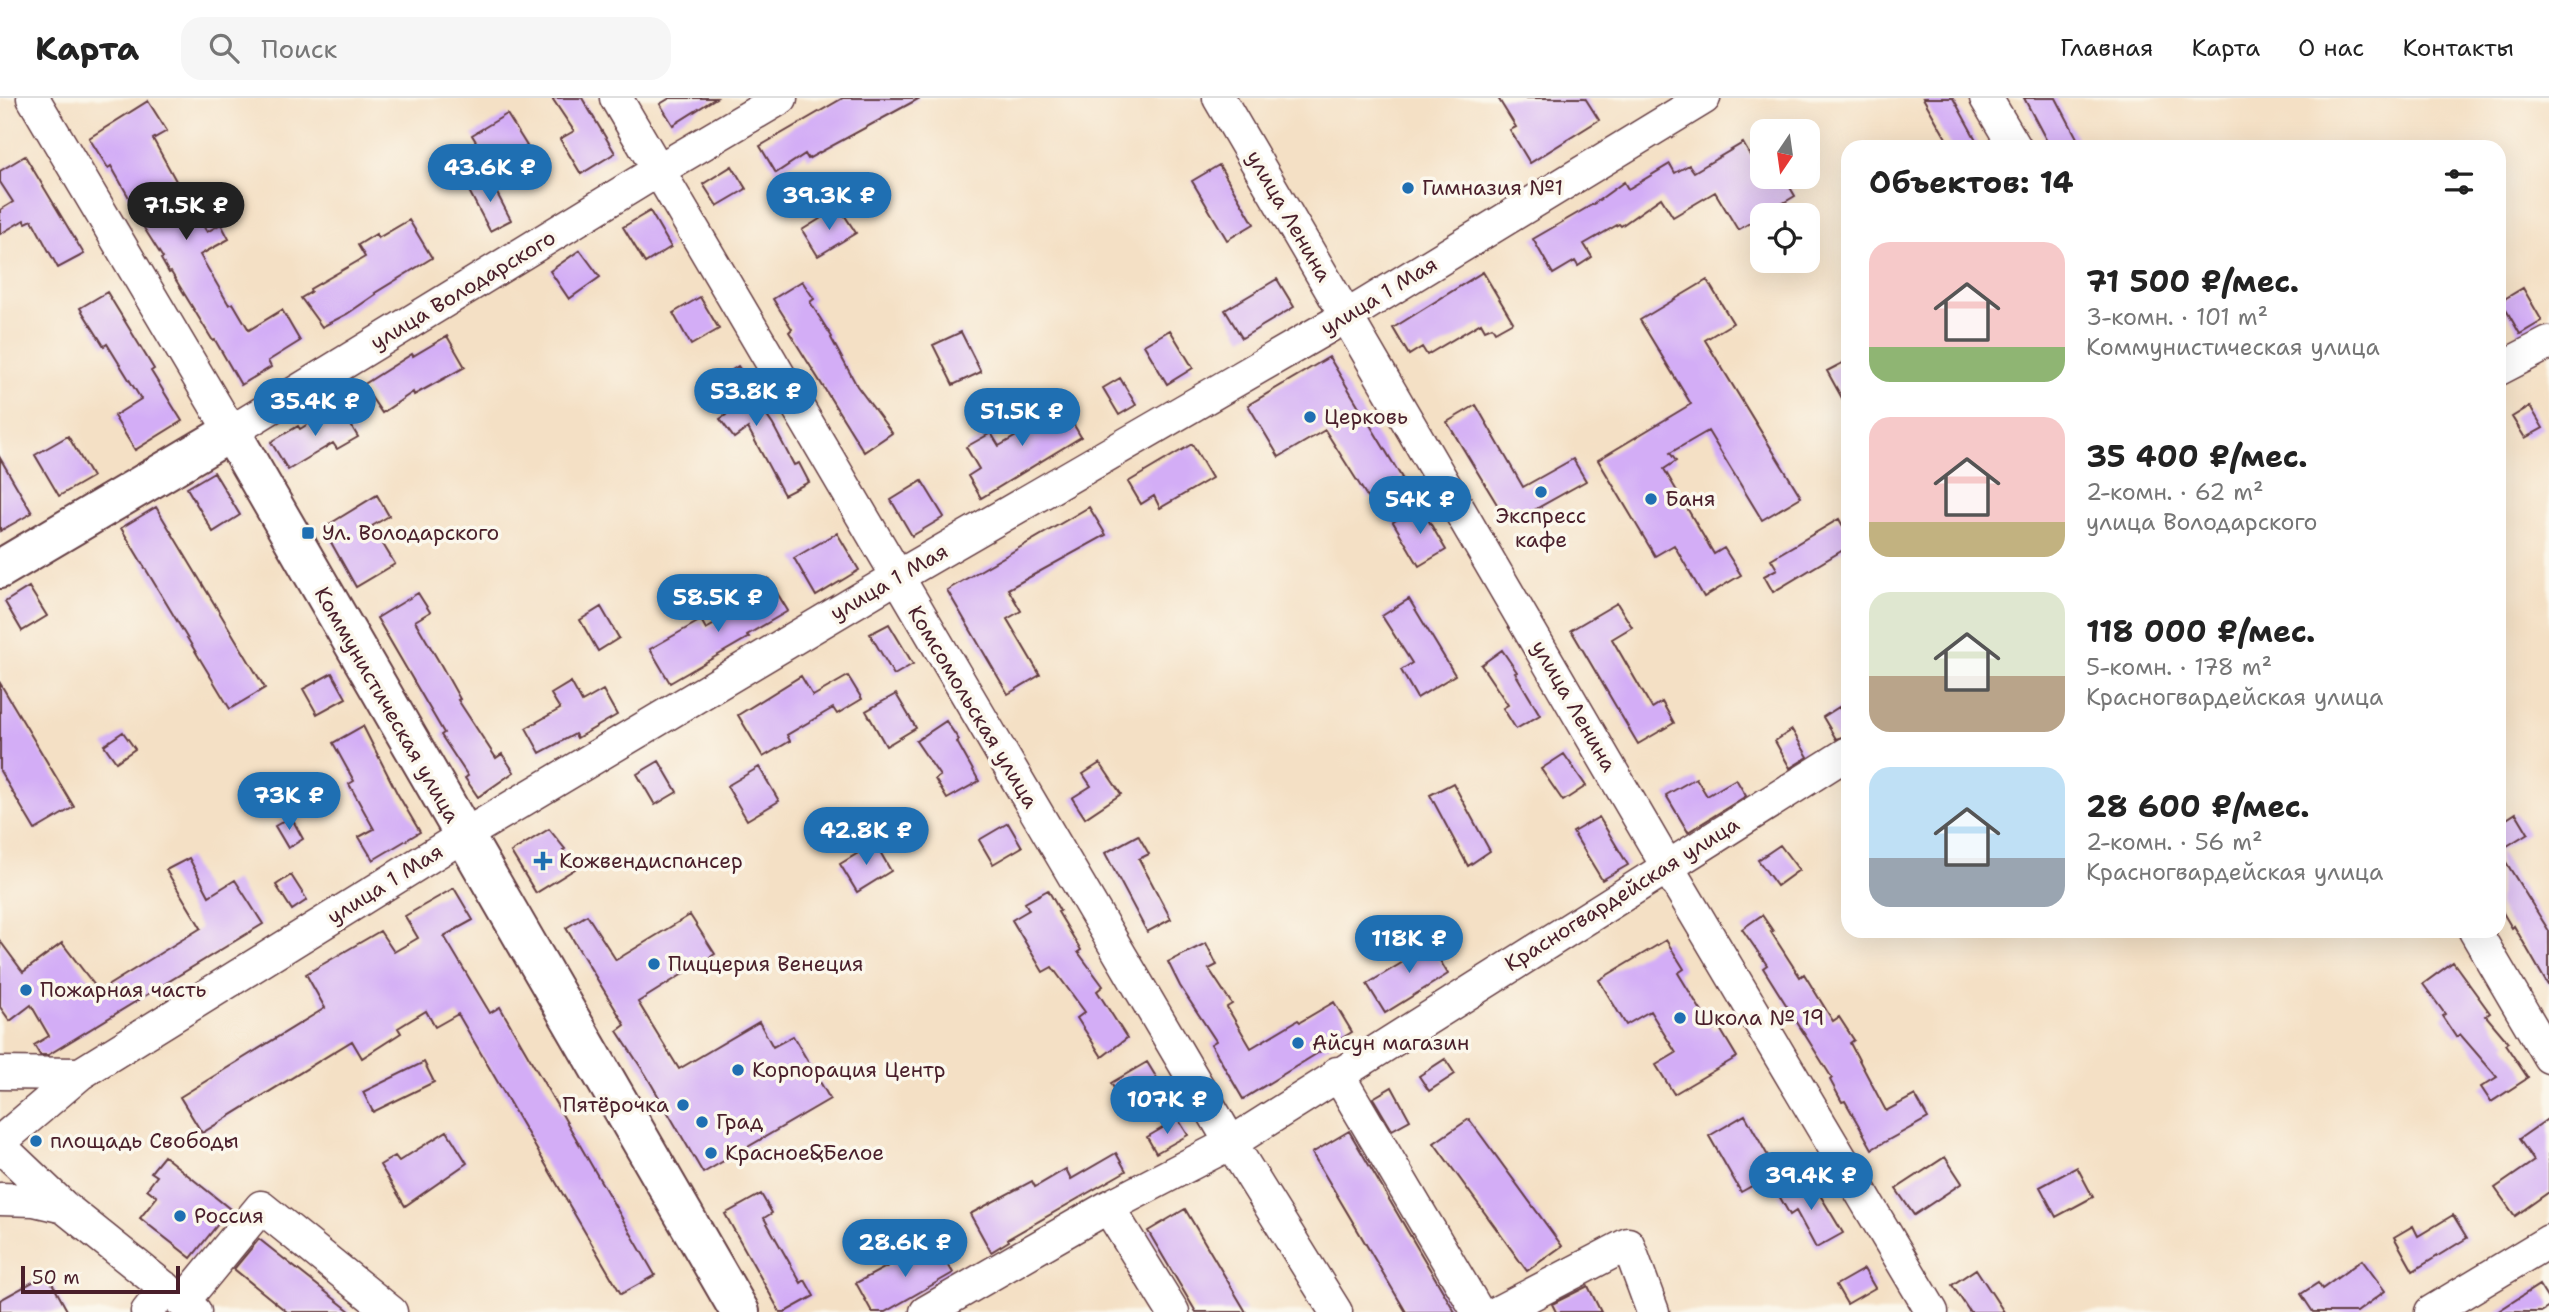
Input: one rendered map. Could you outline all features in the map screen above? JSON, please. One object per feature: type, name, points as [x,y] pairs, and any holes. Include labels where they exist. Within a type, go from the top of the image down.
[{"type":"main road","name":"улица Володарского","points":[[0,569],[231,432]]},
{"type":"main road","name":"Коммунистическая улица","points":[[231,432],[740,1312]]},
{"type":"street","name":"Коммунистическая улица","points":[[33,98],[231,432]]},
{"type":"street","name":"Комсомольская улица","points":[[616,98],[1231,1143],[1336,1312]]},
{"type":"street","name":"улица Володарского","points":[[231,432],[781,98]]},
{"type":"street","name":"улица Ленина","points":[[1219,98],[1667,866],[1932,1312]]},
{"type":"street","name":"улица 1 Мая","points":[[0,1144],[80,1074],[463,836],[897,577],[1347,316],[1704,98]]},
{"type":"street","points":[[1986,98],[2011,140]]},
{"type":"street","points":[[2506,365],[2549,342]]},
{"type":"street","name":"Красногвардейская улица","points":[[926,1312],[1108,1208],[1231,1143],[1337,1073],[1841,756]]},
{"type":"street","points":[[2479,938],[2549,1057]]},
{"type":"street","points":[[0,1073],[80,1074]]},
{"type":"street","points":[[1337,1073],[1478,1312]]},
{"type":"street","points":[[0,1144],[64,1207],[173,1303],[261,1206],[391,1312]]},
{"type":"street","points":[[0,1199],[34,1200],[64,1207]]},
{"type":"street","points":[[1108,1208],[1173,1312]]},
{"type":"street","points":[[2431,1312],[2549,1241]]},
{"type":"street","points":[[1498,1312],[1628,1244],[1653,1312]]},
{"type":"building","points":[[552,98],[582,98],[615,153],[581,174],[560,139],[574,131]]},
{"type":"building","points":[[670,98],[716,98],[673,125],[660,104]]},
{"type":"building","points":[[843,98],[920,98],[808,159],[805,154],[776,173],[760,146]]},
{"type":"building","points":[[1498,98],[1585,98],[1599,120],[1530,163],[1510,130],[1516,127]]},
{"type":"building","points":[[1923,98],[1953,98],[1976,140],[1947,140]]},
{"type":"building","points":[[2024,98],[2056,98],[2077,138],[2046,140]]},
{"type":"building","points":[[148,101],[167,131],[153,139],[181,190],[207,232],[221,224],[229,239],[200,255],[229,305],[233,303],[249,330],[282,310],[300,341],[268,361],[271,367],[241,385],[215,340],[213,341],[171,272],[169,273],[111,166],[108,168],[89,138]]},
{"type":"building","points":[[507,114],[527,146],[492,168],[472,135]]},
{"type":"building","points":[[1743,143],[1750,155],[1750,189],[1791,189],[1795,196],[1783,203],[1750,203],[1750,223],[1738,230],[1715,192],[1673,217],[1661,198],[1621,226],[1619,224],[1584,244],[1592,257],[1578,266],[1575,261],[1553,274],[1533,239],[1595,203],[1624,182],[1628,189],[1670,164],[1675,173],[1689,165],[1694,172]]},
{"type":"building","points":[[25,156],[84,254],[58,268],[32,220],[26,223],[24,220],[0,234],[0,210],[13,202],[0,182],[0,171]]},
{"type":"building","points":[[1219,165],[1254,224],[1227,240],[1192,181]]},
{"type":"building","points":[[732,166],[746,189],[717,206],[703,184]]},
{"type":"building","points":[[489,178],[511,220],[490,231],[468,189]]},
{"type":"building","points":[[839,207],[856,233],[818,256],[802,230]]},
{"type":"building","points":[[650,211],[671,247],[645,263],[623,227]]},
{"type":"building","points":[[409,220],[432,258],[375,293],[347,314],[322,327],[301,298],[311,292],[310,289],[365,257],[358,245],[376,234],[378,238]]},
{"type":"building","points":[[580,250],[600,277],[569,299],[550,271]]},
{"type":"building","points":[[1483,272],[1513,322],[1495,332],[1492,327],[1485,330],[1481,323],[1427,355],[1422,347],[1409,355],[1393,328]]},
{"type":"building","points":[[1277,279],[1294,307],[1242,338],[1225,310]]},
{"type":"building","points":[[1707,280],[1733,323],[1705,340],[1801,497],[1762,520],[1708,431],[1670,453],[1676,461],[1664,469],[1714,554],[1724,548],[1741,575],[1704,597],[1674,545],[1655,556],[1598,460],[1691,404],[1640,320]]},
{"type":"building","points":[[802,281],[814,299],[810,302],[832,337],[857,386],[892,433],[864,452],[789,332],[792,329],[773,299]]},
{"type":"building","points":[[2523,288],[2542,321],[2520,334],[2506,310],[2506,298]]},
{"type":"building","points":[[107,292],[182,421],[135,450],[114,416],[141,399],[107,344],[104,346],[80,308]]},
{"type":"building","points":[[700,297],[719,329],[691,345],[673,313]]},
{"type":"building","points":[[1170,330],[1193,368],[1167,384],[1144,345]]},
{"type":"building","points":[[961,332],[981,372],[953,385],[933,345]]},
{"type":"building","points":[[447,336],[465,367],[414,395],[413,392],[382,413],[363,385]]},
{"type":"building","name":"Церковь","points":[[1329,357],[1402,478],[1368,498],[1325,430],[1279,457],[1248,405]]},
{"type":"building","points":[[1841,364],[1841,396],[1827,371]]},
{"type":"building","points":[[738,366],[749,382],[745,385],[773,425],[794,465],[799,463],[809,482],[784,495],[748,428],[734,438],[720,419],[726,415],[706,387]]},
{"type":"building","points":[[1120,378],[1136,405],[1119,415],[1103,388]]},
{"type":"building","points":[[1055,393],[1081,437],[981,498],[968,476],[979,469],[966,447],[991,433],[999,446],[1044,420],[1035,405]]},
{"type":"building","points":[[339,405],[358,437],[337,449],[333,443],[288,470],[271,442],[298,426],[300,429]]},
{"type":"building","points":[[1476,405],[1523,487],[1573,459],[1586,481],[1509,524],[1447,422]]},
{"type":"building","points":[[2530,406],[2543,428],[2525,438],[2512,417]]},
{"type":"building","points":[[68,436],[92,477],[59,496],[35,455]]},
{"type":"building","points":[[1192,444],[1212,478],[1160,508],[1154,496],[1141,504],[1128,482]]},
{"type":"building","points":[[0,458],[32,513],[0,531]]},
{"type":"building","points":[[214,472],[240,515],[213,532],[187,488]]},
{"type":"building","points":[[922,481],[944,517],[912,536],[891,500]]},
{"type":"building","points":[[377,495],[389,516],[372,526],[395,564],[356,587],[323,528]]},
{"type":"building","points":[[1420,506],[1446,550],[1419,566],[1393,522]]},
{"type":"building","points":[[156,507],[265,688],[230,709],[121,528]]},
{"type":"building","points":[[1089,507],[1106,535],[1008,589],[1021,611],[1007,619],[1040,675],[1008,694],[947,590]]},
{"type":"building","points":[[1839,519],[1841,523],[1841,551],[1773,592],[1764,576],[1777,569],[1771,559]]},
{"type":"building","points":[[837,533],[859,570],[816,596],[794,558]]},
{"type":"building","points":[[768,578],[788,611],[670,683],[650,649],[701,620],[706,629],[755,601],[748,590]]},
{"type":"building","points":[[29,587],[47,616],[22,631],[5,602]]},
{"type":"building","points":[[418,593],[430,612],[415,621],[460,699],[458,700],[496,758],[502,754],[514,772],[478,797],[377,618]]},
{"type":"building","points":[[1409,599],[1455,675],[1417,698],[1401,670],[1412,663],[1382,616]]},
{"type":"building","points":[[1617,603],[1632,627],[1612,639],[1652,708],[1662,702],[1674,723],[1638,744],[1571,630]]},
{"type":"building","points":[[601,607],[619,638],[598,651],[580,620]]},
{"type":"building","points":[[889,624],[913,664],[894,675],[870,634]]},
{"type":"building","points":[[1502,650],[1540,715],[1516,729],[1503,708],[1508,705],[1481,665]]},
{"type":"building","points":[[332,673],[346,698],[317,714],[303,689]]},
{"type":"building","points":[[801,676],[813,696],[848,676],[862,699],[837,714],[833,708],[787,735],[790,741],[763,757],[738,715]]},
{"type":"building","points":[[571,682],[582,702],[603,690],[617,715],[577,738],[575,734],[540,753],[526,728],[560,709],[551,694]]},
{"type":"building","points":[[0,683],[74,807],[35,830],[0,771]]},
{"type":"building","points":[[896,694],[916,728],[886,746],[866,711]]},
{"type":"building","points":[[1839,707],[1841,737],[1836,739],[1823,717]]},
{"type":"building","points":[[946,721],[959,740],[957,742],[979,781],[947,799],[935,779],[940,776],[916,741]]},
{"type":"building","points":[[363,726],[420,832],[373,860],[359,837],[374,829],[349,784],[354,781],[333,743]]},
{"type":"building","points":[[1792,730],[1808,757],[1790,768],[1775,741]]},
{"type":"building","points":[[123,732],[135,749],[116,762],[104,745]]},
{"type":"building","points":[[1564,754],[1586,786],[1563,801],[1541,769]]},
{"type":"building","points":[[659,761],[677,792],[655,805],[637,774]]},
{"type":"building","points":[[1100,763],[1121,794],[1085,818],[1072,798],[1091,786],[1083,774]]},
{"type":"building","points":[[759,767],[779,801],[747,820],[727,786]]},
{"type":"building","points":[[1696,778],[1707,796],[1736,779],[1746,796],[1688,832],[1666,795]]},
{"type":"building","points":[[1453,783],[1490,851],[1468,866],[1430,795]]},
{"type":"building","points":[[2516,813],[2528,833],[2506,847],[2506,819]]},
{"type":"building","points":[[291,817],[303,839],[288,848],[275,826]]},
{"type":"building","points":[[1599,817],[1628,865],[1602,880],[1573,832]]},
{"type":"building","points":[[1008,823],[1022,847],[993,864],[979,840]]},
{"type":"building","name":"Кожвендиспансер","points":[[549,829],[565,849],[563,850],[575,869],[536,893],[511,852]]},
{"type":"building","points":[[1138,835],[1149,854],[1139,859],[1171,919],[1147,932],[1105,853]]},
{"type":"building","points":[[875,843],[891,871],[857,892],[840,864]]},
{"type":"building","points":[[1780,845],[1799,870],[1777,886],[1758,860]]},
{"type":"building","points":[[189,858],[209,896],[235,880],[263,924],[48,1055],[40,1055],[34,1045],[49,1036],[31,1005],[10,1021],[0,1007],[0,941],[23,972],[62,943],[99,991],[201,928],[166,870]]},
{"type":"building","points":[[2506,862],[2549,931],[2549,987],[2514,926],[2512,928],[2506,918]]},
{"type":"building","points":[[291,875],[307,900],[292,910],[276,885]]},
{"type":"building","points":[[454,888],[473,920],[444,936],[490,1013],[500,1007],[655,1275],[621,1294],[458,1014],[435,1027],[426,1011],[398,1028],[401,1033],[362,1058],[352,1041],[202,1133],[180,1097],[325,1008],[306,974],[380,931],[394,952],[418,938],[405,916]]},
{"type":"building","points":[[1048,890],[1081,950],[1078,952],[1103,986],[1097,991],[1127,1038],[1102,1057],[1077,1018],[1085,1012],[1052,967],[1043,972],[1012,920],[1029,910],[1025,903]]},
{"type":"building","points":[[587,915],[616,960],[690,915],[715,954],[638,1002],[679,1069],[759,1022],[773,1047],[793,1036],[830,1099],[703,1173],[617,1031],[625,1025],[566,928]]},
{"type":"building","points":[[1762,915],[1800,977],[1804,974],[1833,1021],[1839,1017],[1854,1040],[1850,1043],[1886,1111],[1915,1095],[1928,1118],[1872,1149],[1845,1101],[1842,1102],[1830,1080],[1832,1078],[1763,968],[1767,965],[1742,929]]},
{"type":"building","points":[[1423,932],[1448,974],[1385,1013],[1367,984],[1413,956],[1405,943]]},
{"type":"building","name":"Школа № 19","points":[[1666,940],[1684,969],[1678,973],[1713,1030],[1719,1027],[1737,1057],[1674,1094],[1656,1065],[1676,1053],[1650,1011],[1626,1025],[1599,980]]},
{"type":"building","points":[[1206,943],[1217,965],[1209,969],[1232,1004],[1227,1007],[1251,1048],[1334,1002],[1352,1032],[1243,1099],[1211,1044],[1216,1041],[1180,986],[1168,962]]},
{"type":"building","points":[[2453,962],[2490,1013],[2486,1016],[2508,1042],[2505,1044],[2528,1078],[2491,1102],[2481,1087],[2497,1077],[2460,1034],[2456,1037],[2442,1016],[2445,1014],[2423,984]]},
{"type":"building","points":[[1445,1059],[1455,1074],[1429,1091],[1419,1076]]},
{"type":"building","points":[[424,1062],[434,1082],[373,1112],[363,1092]]},
{"type":"building","points":[[1147,1062],[1158,1080],[1122,1102],[1111,1083]]},
{"type":"building","points":[[1392,1087],[1410,1120],[1392,1130],[1373,1098]]},
{"type":"building","points":[[1745,1115],[1777,1172],[1741,1192],[1709,1136]]},
{"type":"building","points":[[2549,1118],[2549,1192],[2515,1216],[2495,1188],[2534,1161],[2519,1139]]},
{"type":"building","points":[[1178,1119],[1188,1135],[1156,1153],[1147,1137]]},
{"type":"building","points":[[1469,1119],[1562,1246],[1527,1271],[1434,1143]]},
{"type":"building","points":[[447,1131],[467,1163],[405,1206],[380,1165],[395,1156],[399,1161]]},
{"type":"building","points":[[1349,1131],[1455,1312],[1406,1312],[1312,1153]]},
{"type":"building","points":[[1116,1153],[1126,1171],[1008,1239],[1009,1241],[991,1252],[970,1214],[1032,1181],[1035,1187],[1066,1169],[1071,1179]]},
{"type":"building","points":[[164,1156],[230,1209],[191,1258],[140,1218],[157,1197],[147,1189],[157,1176],[151,1172]]},
{"type":"building","points":[[1945,1157],[1962,1183],[1914,1215],[1896,1189]]},
{"type":"building","points":[[2077,1167],[2093,1197],[2056,1217],[2040,1187]]},
{"type":"building","points":[[1809,1177],[1843,1233],[1816,1248],[1796,1211],[1790,1215],[1778,1194]]},
{"type":"building","points":[[761,1194],[772,1213],[764,1218],[801,1283],[805,1280],[814,1296],[785,1312],[780,1312],[725,1214]]},
{"type":"building","points":[[1185,1209],[1246,1312],[1196,1312],[1148,1231]]},
{"type":"building","points":[[2453,1215],[2467,1238],[2413,1271],[2394,1237],[2413,1226],[2418,1236]]},
{"type":"building","points":[[259,1239],[351,1312],[287,1312],[234,1269]]},
{"type":"building","points":[[935,1241],[953,1273],[885,1312],[872,1312],[856,1283]]},
{"type":"building","points":[[2362,1260],[2385,1291],[2357,1312],[2313,1312],[2301,1294],[2318,1283],[2322,1289]]},
{"type":"building","points":[[1864,1269],[1875,1288],[1847,1304],[1836,1285]]},
{"type":"building","points":[[1976,1269],[2004,1312],[1970,1312],[1952,1285]]},
{"type":"building","points":[[47,1274],[68,1312],[0,1312],[0,1300]]},
{"type":"building","points":[[2539,1285],[2549,1301],[2549,1307],[2541,1312],[2497,1312]]},
{"type":"building","points":[[1588,1286],[1601,1312],[1556,1312],[1552,1304]]},
{"type":"place","name":"Гимназия №1","points":[[1408,188]]},
{"type":"place","name":"Церковь","points":[[1310,417]]},
{"type":"place","name":"Экспресс кафе","points":[[1541,492]]},
{"type":"place","name":"Баня","points":[[1651,499]]},
{"type":"place","name":"Ул. Володарского","points":[[308,533]]},
{"type":"place","name":"Кожвендиспансер","points":[[543,861]]},
{"type":"place","name":"Пиццерия Венеция","points":[[654,964]]},
{"type":"place","name":"Пожарная часть","points":[[26,990]]},
{"type":"place","name":"Школа № 19","points":[[1680,1018]]},
{"type":"place","name":"Айсун магазин","points":[[1298,1043]]},
{"type":"place","name":"Корпорация Центр","points":[[738,1070]]},
{"type":"place","name":"Пятёрочка","points":[[683,1105]]},
{"type":"place","name":"Град","points":[[702,1122]]},
{"type":"place","name":"площадь Свободы","points":[[36,1141]]},
{"type":"place","name":"Красное&Белое","points":[[711,1153]]},
{"type":"place","name":"Россия","points":[[180,1216]]}]
